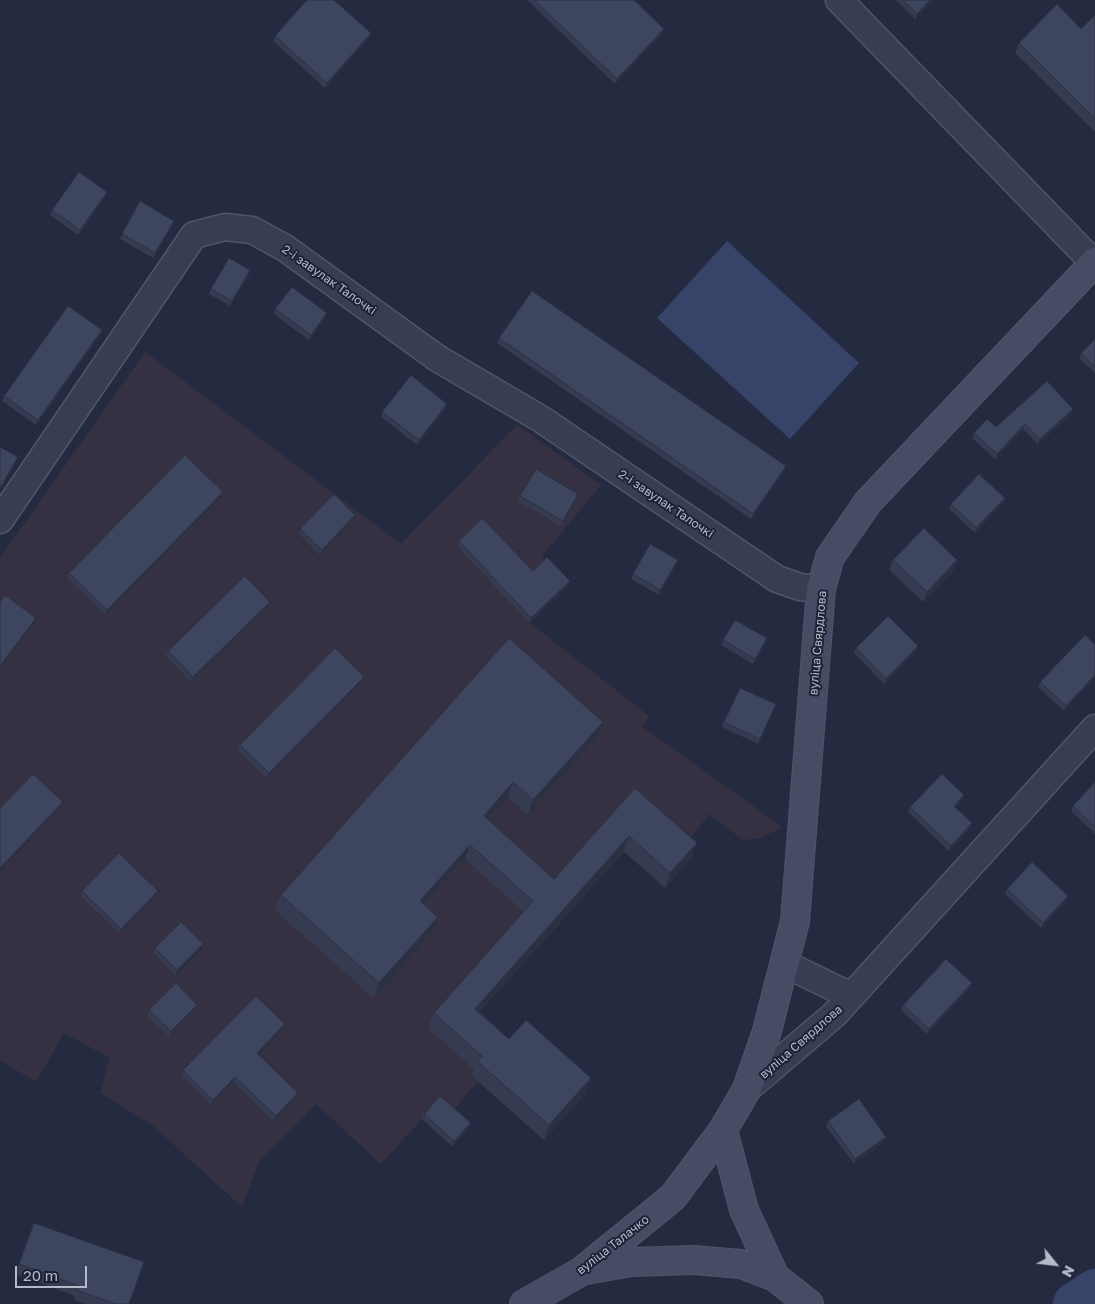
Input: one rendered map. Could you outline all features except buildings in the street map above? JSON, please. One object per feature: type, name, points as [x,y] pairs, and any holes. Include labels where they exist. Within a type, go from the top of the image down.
[{"type":"street","points":[[839,0],[1094,263]]},
{"type":"street","name":"2-і завулак Талочкі","points":[[0,520],[194,235],[225,227],[252,230],[285,248],[438,358],[541,420],[778,579],[800,587],[821,589]]},
{"type":"street","name":"вуліца Свярдлова","points":[[673,1197],[723,1130],[747,1089],[767,1031],[785,964],[795,921],[821,589],[830,557],[868,502],[1094,263]]},
{"type":"street","name":"вуліца Свярдлова","points":[[747,1089],[835,1014],[1095,728]]},
{"type":"street","points":[[785,964],[852,996]]},
{"type":"street","points":[[723,1130],[744,1210],[775,1277]]},
{"type":"street","name":"вуліца Талачко","points":[[524,1304],[582,1271],[673,1197]]},
{"type":"street","points":[[582,1271],[631,1262],[694,1260],[741,1264],[775,1277],[809,1304]]},
{"type":"shaded area","points":[[145,352],[401,544],[517,425],[601,485],[542,556],[545,562],[530,623],[649,716],[643,727],[782,827],[761,838],[743,840],[709,814],[691,838],[698,842],[686,852],[691,858],[665,888],[623,851],[470,1023],[586,1093],[544,1140],[479,1082],[468,1092],[452,1113],[469,1128],[452,1146],[422,1119],[381,1164],[316,1104],[259,1162],[242,1207],[151,1124],[100,1093],[110,1058],[64,1033],[36,1082],[0,1060],[0,558]]},
{"type":"water","points":[[727,241],[859,363],[790,439],[657,318]]},
{"type":"waterway","points":[[1075,1304],[1095,1291]]}]
